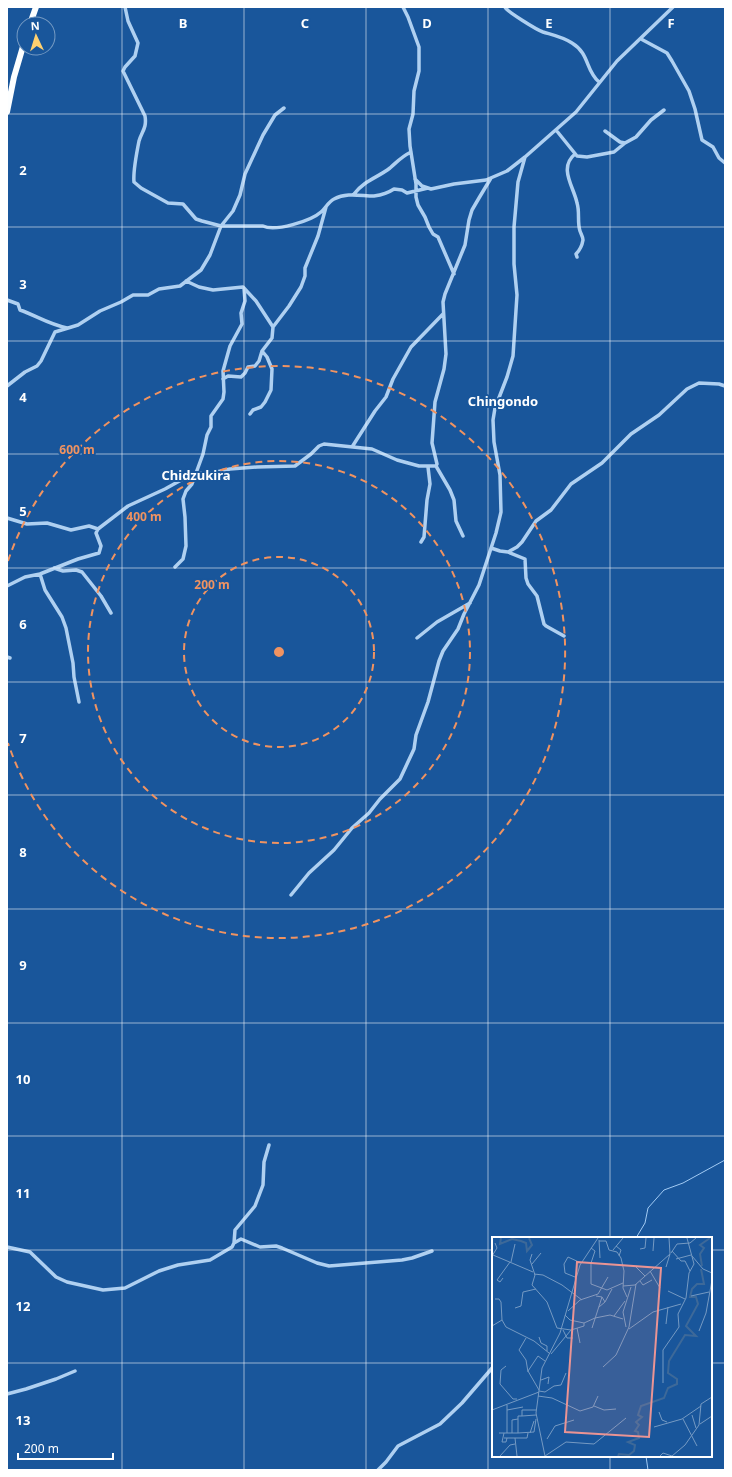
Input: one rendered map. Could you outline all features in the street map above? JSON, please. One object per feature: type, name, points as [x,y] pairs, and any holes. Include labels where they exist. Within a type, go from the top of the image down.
[{"type":"highway","points":[[7,112],[14,77],[20,56]]},
{"type":"street","points":[[125,7],[128,21],[138,43],[135,56],[123,71],[146,121],[139,142],[134,168],[134,182],[168,203],[183,204],[196,218],[222,226],[263,226],[268,229],[280,228],[308,219],[320,213],[336,198],[354,194],[374,196],[394,189],[407,192],[417,191],[428,188],[479,181],[491,178],[507,171],[576,112],[617,61],[674,7]]},
{"type":"street","points":[[403,7],[419,47],[419,71],[414,91],[413,114],[409,129],[417,191],[416,197],[420,210],[431,231],[438,237],[454,274]]},
{"type":"street","points":[[505,7],[508,12],[537,29],[556,35],[577,46],[586,57],[594,78],[599,82]]},
{"type":"street","points":[[641,39],[667,53],[691,97],[702,140],[715,149],[719,158],[725,163]]},
{"type":"street","points":[[7,386],[25,372],[37,366],[41,361],[54,333],[83,323],[100,311],[133,295],[148,295],[159,289],[178,286],[201,270],[208,260],[222,226],[233,211],[240,195],[245,174],[263,135],[275,115],[284,108]]},
{"type":"street","points":[[556,130],[574,154],[581,157],[592,157],[614,152],[625,142],[636,137],[651,120],[664,110]]},
{"type":"street","points":[[605,131],[620,142],[625,142]]},
{"type":"street","points":[[354,194],[361,185],[390,168],[401,157],[411,152]]},
{"type":"street","points":[[574,154],[566,170],[577,202],[578,224],[583,238],[576,257]]},
{"type":"street","points":[[291,895],[309,873],[334,850],[352,828],[369,813],[380,799],[400,779],[414,749],[416,735],[428,702],[443,650],[458,629],[479,585],[491,548],[501,512],[500,475],[494,442],[493,420],[513,356],[517,295],[514,264],[514,227],[520,169],[525,157]]},
{"type":"street","points":[[463,536],[456,521],[454,500],[436,466],[437,464],[432,443],[435,402],[444,369],[446,354],[443,314],[445,294],[465,245],[472,210],[491,178]]},
{"type":"street","points":[[415,179],[422,186],[428,188]]},
{"type":"street","points":[[223,379],[228,376],[239,377],[244,375],[248,367],[253,367],[259,361],[262,351],[272,338],[273,327],[301,287],[305,276],[305,268],[318,236],[326,206]]},
{"type":"street","points":[[186,281],[196,286],[209,289],[219,290],[240,287],[244,288],[256,301],[273,327]]},
{"type":"street","points":[[175,567],[184,557],[186,546],[186,524],[183,499],[186,491],[192,484],[203,454],[207,435],[211,427],[211,416],[223,399],[224,392],[222,371],[226,357],[242,324],[241,313],[245,301],[244,288]]},
{"type":"street","points":[[7,300],[18,304],[20,310],[42,321],[70,328]]},
{"type":"street","points":[[352,447],[375,411],[386,398],[393,379],[411,347],[443,314]]},
{"type":"street","points":[[250,414],[253,410],[262,406],[271,390],[272,369],[267,357],[262,351]]},
{"type":"street","points":[[508,552],[522,542],[536,521],[551,510],[571,484],[602,464],[631,434],[659,415],[687,389],[699,383],[719,384],[725,386]]},
{"type":"street","points":[[7,586],[25,577],[40,574],[78,559],[99,553],[101,546],[96,533],[98,529],[128,506],[195,473],[212,473],[230,469],[257,467],[291,467],[295,466],[321,444],[372,449],[397,460],[419,466],[436,466]]},
{"type":"street","points":[[421,542],[424,537],[430,484],[428,466]]},
{"type":"street","points":[[7,518],[27,524],[47,524],[71,530],[89,526],[98,529]]},
{"type":"street","points":[[491,548],[500,552],[508,552],[525,559],[526,578],[528,584],[537,596],[544,624],[564,636]]},
{"type":"street","points":[[54,568],[82,572],[101,596],[111,613]]},
{"type":"street","points":[[40,574],[45,590],[62,617],[66,628],[79,702]]},
{"type":"street","points":[[417,638],[437,622],[471,602]]},
{"type":"street","points":[[234,1243],[235,1230],[255,1206],[261,1191],[263,1185],[264,1162],[269,1145]]},
{"type":"street","points":[[7,1247],[30,1252],[56,1277],[68,1282],[98,1289],[125,1288],[159,1271],[178,1265],[210,1260],[232,1247],[234,1243],[241,1239],[260,1247],[276,1246],[317,1263],[329,1266],[402,1260],[432,1251]]},
{"type":"street","points":[[378,1470],[398,1446],[440,1424],[462,1403],[492,1368]]},
{"type":"street","points":[[7,1394],[34,1387],[75,1371]]},
{"type":"waterway","points":[[637,1237],[645,1223],[648,1208],[664,1190],[683,1183],[725,1160]]},
{"type":"waterway","points":[[646,1457],[648,1470]]},
{"type":"district","name":"Chingondo","points":[[503,401]]},
{"type":"district","name":"Chidzukira","points":[[196,475]]}]
